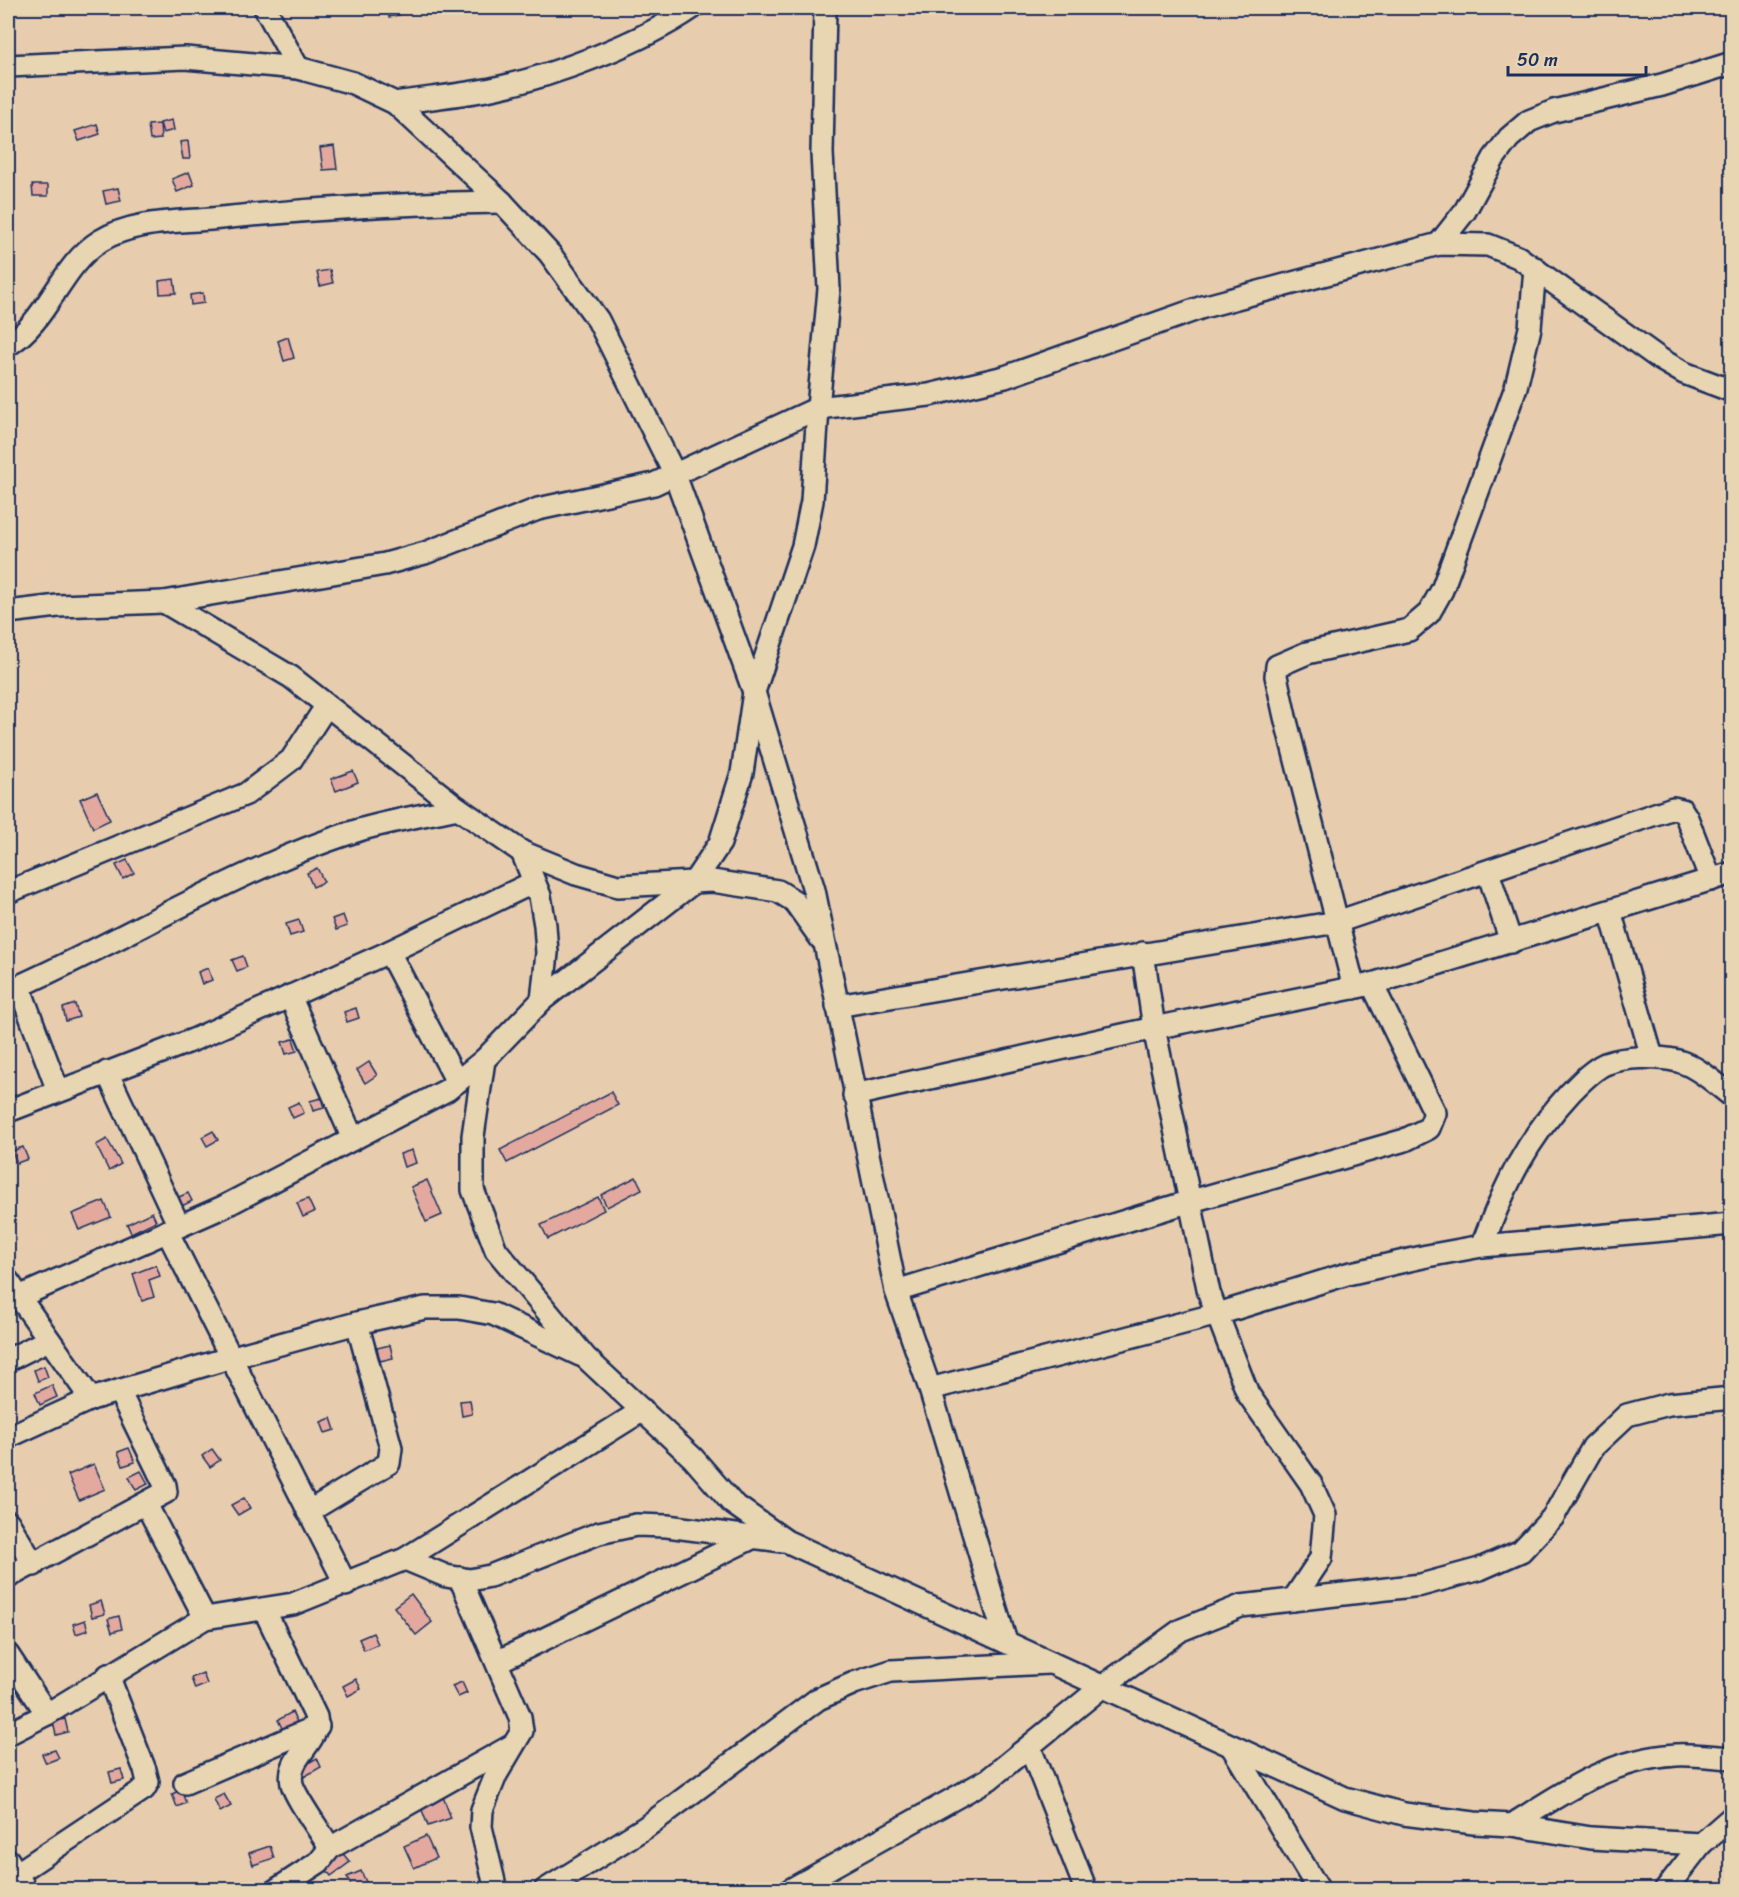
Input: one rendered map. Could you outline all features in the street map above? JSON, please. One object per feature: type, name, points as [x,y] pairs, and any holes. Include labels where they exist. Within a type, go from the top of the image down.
[{"type":"street","points":[[265,8],[298,68]]},
{"type":"street","points":[[395,103],[496,88],[561,69],[621,45],[692,8]]},
{"type":"street","points":[[91,1399],[14,1288],[223,1207],[447,1090],[484,1060],[542,1000],[694,882],[720,843],[742,773],[754,692],[803,546],[812,501],[829,289],[822,153],[825,8]]},
{"type":"street","points":[[8,66],[185,58],[298,68],[353,83],[395,103],[502,202],[550,254],[598,320],[675,475],[754,692],[814,890],[854,1095],[896,1291],[930,1389],[1006,1642]]},
{"type":"street","points":[[1439,244],[1465,211],[1509,138],[1529,121],[1554,111],[1662,85],[1731,63]]},
{"type":"street","points":[[8,345],[19,338],[43,309],[80,255],[103,239],[139,226],[275,212],[426,203],[502,202]]},
{"type":"street","points":[[8,612],[58,606],[164,602],[385,564],[425,553],[538,509],[624,491],[675,475],[759,433],[818,408],[929,395],[1005,377],[1203,307],[1439,244],[1488,245],[1518,257],[1660,359],[1684,373],[1731,391]]},
{"type":"street","points":[[896,1291],[1188,1202],[1406,1140],[1430,1128],[1435,1113],[1363,986],[1337,922],[1285,717],[1276,676],[1277,666],[1307,653],[1408,630],[1429,613],[1442,590],[1516,387],[1530,328],[1535,268]]},
{"type":"street","points":[[164,602],[291,677],[458,808],[522,852],[576,874],[618,886],[694,882],[742,884],[778,891],[794,901],[826,947]]},
{"type":"street","points":[[8,892],[246,794],[291,760],[327,705]]},
{"type":"street","points":[[58,1091],[14,988],[174,910],[311,847],[357,831],[458,808]]},
{"type":"street","points":[[837,1006],[1337,922],[1673,808],[1682,810],[1687,818],[1711,880]]},
{"type":"street","points":[[522,852],[532,883],[540,896],[545,926],[547,953],[542,1000]]},
{"type":"street","points":[[1488,872],[1511,942]]},
{"type":"street","points":[[854,1095],[1154,1028],[1363,986],[1731,873]]},
{"type":"street","points":[[8,1111],[193,1040],[389,952],[532,883]]},
{"type":"street","points":[[1610,911],[1652,1057]]},
{"type":"street","points":[[389,952],[457,1082]]},
{"type":"street","points":[[1143,953],[1154,1028],[1188,1202],[1209,1293],[1248,1394],[1311,1484],[1324,1515],[1321,1558],[1293,1600]]},
{"type":"street","points":[[290,996],[353,1139]]},
{"type":"street","points":[[1482,1246],[1500,1197],[1521,1155],[1550,1114],[1580,1082],[1605,1064],[1652,1057],[1680,1062],[1731,1096]]},
{"type":"street","points":[[484,1060],[473,1146],[473,1190],[482,1220],[496,1250],[586,1358],[693,1458],[732,1503],[786,1541],[1345,1798],[1404,1814],[1474,1823],[1512,1825],[1591,1838],[1701,1845]]},
{"type":"street","points":[[107,1072],[230,1358],[346,1585]]},
{"type":"street","points":[[930,1389],[1218,1314],[1347,1275],[1427,1256],[1482,1246],[1731,1224]]},
{"type":"street","points":[[8,1437],[91,1399],[119,1390],[357,1323],[424,1308],[459,1308],[493,1314],[586,1358]]},
{"type":"street","points":[[308,1512],[389,1463],[391,1448],[357,1323]]},
{"type":"street","points":[[8,1360],[48,1340]]},
{"type":"street","points":[[8,1577],[164,1495],[165,1485],[119,1390]]},
{"type":"street","points":[[790,1890],[989,1779],[1030,1748],[1103,1686],[1181,1630],[1241,1606],[1421,1585],[1480,1569],[1521,1551],[1553,1517],[1593,1447],[1627,1415],[1668,1404],[1731,1398]]},
{"type":"street","points":[[8,1734],[47,1714],[205,1618],[293,1604],[346,1585],[405,1559],[644,1410]]},
{"type":"street","points":[[146,1504],[205,1618]]},
{"type":"street","points":[[8,1522],[34,1565]]},
{"type":"street","points":[[405,1559],[446,1576],[470,1580],[490,1576],[599,1533],[636,1525],[667,1526],[786,1541]]},
{"type":"street","points":[[496,1662],[754,1537]]},
{"type":"street","points":[[460,1578],[520,1717],[522,1731],[496,1775],[482,1810],[482,1827],[496,1890]]},
{"type":"street","points":[[264,1609],[316,1717],[318,1726],[292,1763],[292,1785],[330,1848]]},
{"type":"street","points":[[8,1655],[47,1714]]},
{"type":"street","points":[[545,1890],[646,1827],[818,1700],[854,1683],[891,1671],[1053,1663]]},
{"type":"street","points":[[16,1874],[144,1789],[148,1782],[146,1770],[108,1675]]},
{"type":"street","points":[[185,1783],[318,1726]]},
{"type":"street","points":[[276,1890],[319,1862],[330,1848],[516,1743]]},
{"type":"street","points":[[1232,1747],[1319,1890]]},
{"type":"street","points":[[1030,1748],[1086,1890]]},
{"type":"street","points":[[1512,1825],[1584,1779],[1632,1761],[1677,1755],[1731,1758]]},
{"type":"street","points":[[1665,1890],[1701,1845],[1731,1817]]},
{"type":"building","points":[[387,8],[401,8],[403,14],[389,17]]},
{"type":"building","points":[[172,120],[174,130],[163,133],[160,123]]},
{"type":"building","points":[[97,124],[100,134],[79,141],[75,131]]},
{"type":"building","points":[[160,124],[161,139],[150,140],[148,125]]},
{"type":"building","points":[[188,141],[190,159],[183,159],[180,142]]},
{"type":"building","points":[[334,146],[337,169],[323,170],[320,148]]},
{"type":"building","points":[[189,172],[194,185],[177,192],[172,179]]},
{"type":"building","points":[[32,185],[48,185],[48,196],[33,196]]},
{"type":"building","points":[[118,188],[121,201],[106,204],[103,191]]},
{"type":"building","points":[[330,270],[333,283],[320,286],[317,272]]},
{"type":"building","points":[[174,279],[176,293],[160,294],[159,281]]},
{"type":"building","points":[[203,293],[204,303],[191,305],[190,295]]},
{"type":"building","points":[[288,337],[294,358],[284,361],[278,341]]},
{"type":"building","points":[[353,771],[358,782],[336,791],[331,779]]},
{"type":"building","points":[[97,792],[110,820],[93,828],[80,799]]},
{"type":"building","points":[[127,860],[134,873],[123,879],[116,865]]},
{"type":"building","points":[[317,868],[324,882],[313,887],[307,873]]},
{"type":"building","points":[[343,915],[347,926],[336,930],[332,919]]},
{"type":"building","points":[[299,920],[303,932],[290,936],[286,924]]},
{"type":"building","points":[[243,956],[247,967],[237,971],[232,960]]},
{"type":"building","points":[[208,968],[212,980],[202,984],[198,972]]},
{"type":"building","points":[[75,1004],[79,1017],[66,1021],[63,1008]]},
{"type":"building","points":[[356,1008],[359,1018],[347,1022],[344,1012]]},
{"type":"building","points":[[293,1039],[297,1051],[286,1054],[282,1042]]},
{"type":"building","points":[[369,1062],[377,1075],[365,1083],[357,1070]]},
{"type":"building","points":[[611,1092],[618,1105],[507,1163],[500,1150]]},
{"type":"building","points":[[321,1098],[324,1108],[313,1111],[310,1101]]},
{"type":"building","points":[[299,1102],[304,1113],[293,1118],[288,1107]]},
{"type":"building","points":[[213,1131],[218,1140],[207,1146],[202,1137]]},
{"type":"building","points":[[107,1139],[121,1164],[109,1171],[96,1145]]},
{"type":"building","points":[[23,1147],[28,1159],[17,1163],[12,1151]]},
{"type":"building","points":[[412,1150],[416,1163],[404,1167],[400,1154]]},
{"type":"building","points":[[636,1177],[642,1189],[607,1207],[601,1195]]},
{"type":"building","points":[[427,1180],[442,1215],[426,1222],[411,1187]]},
{"type":"building","points":[[188,1193],[192,1201],[174,1210],[170,1201]]},
{"type":"building","points":[[598,1197],[604,1210],[548,1239],[541,1225]]},
{"type":"building","points":[[308,1199],[314,1212],[303,1217],[297,1203]]},
{"type":"building","points":[[104,1201],[111,1217],[79,1230],[72,1214]]},
{"type":"building","points":[[152,1212],[156,1221],[131,1233],[127,1224]]},
{"type":"building","points":[[156,1265],[160,1276],[149,1280],[154,1297],[142,1301],[133,1274]]},
{"type":"building","points":[[390,1345],[393,1358],[380,1361],[377,1348]]},
{"type":"building","points":[[44,1366],[48,1377],[38,1381],[34,1370]]},
{"type":"building","points":[[52,1385],[57,1397],[40,1405],[35,1393]]},
{"type":"building","points":[[470,1400],[472,1414],[462,1416],[460,1401]]},
{"type":"building","points":[[331,1418],[335,1430],[325,1433],[321,1422]]},
{"type":"building","points":[[129,1448],[135,1462],[123,1466],[118,1452]]},
{"type":"building","points":[[212,1449],[220,1460],[210,1467],[202,1456]]},
{"type":"building","points":[[94,1464],[105,1489],[79,1500],[68,1475]]},
{"type":"building","points":[[141,1471],[148,1484],[136,1490],[129,1477]]},
{"type":"building","points":[[244,1498],[250,1508],[238,1515],[231,1505]]},
{"type":"building","points":[[411,1594],[432,1622],[416,1635],[394,1607]]},
{"type":"building","points":[[101,1601],[105,1614],[92,1617],[89,1605]]},
{"type":"building","points":[[119,1616],[122,1629],[112,1632],[108,1619]]},
{"type":"building","points":[[85,1620],[88,1630],[76,1634],[73,1624]]},
{"type":"building","points":[[373,1633],[378,1644],[364,1650],[359,1639]]},
{"type":"building","points":[[203,1673],[207,1684],[195,1689],[191,1678]]},
{"type":"building","points":[[356,1679],[361,1689],[348,1696],[343,1686]]},
{"type":"building","points":[[462,1682],[467,1693],[458,1697],[452,1686]]},
{"type":"building","points":[[292,1712],[297,1722],[283,1730],[278,1720]]},
{"type":"building","points":[[65,1719],[68,1732],[56,1735],[53,1722]]},
{"type":"building","points":[[55,1750],[59,1758],[46,1763],[42,1754]]},
{"type":"building","points":[[317,1758],[321,1767],[302,1778],[297,1769]]},
{"type":"building","points":[[121,1769],[124,1780],[112,1783],[109,1772]]},
{"type":"building","points":[[181,1790],[186,1803],[177,1807],[172,1794]]},
{"type":"building","points":[[224,1794],[231,1806],[220,1812],[214,1799]]},
{"type":"building","points":[[442,1794],[451,1818],[428,1826],[419,1802]]},
{"type":"building","points":[[426,1836],[436,1858],[414,1868],[404,1846]]},
{"type":"building","points":[[270,1846],[274,1858],[253,1865],[249,1853]]},
{"type":"building","points":[[339,1849],[350,1862],[331,1876],[321,1863]]},
{"type":"building","points":[[361,1871],[367,1884],[353,1890],[347,1877]]}]
